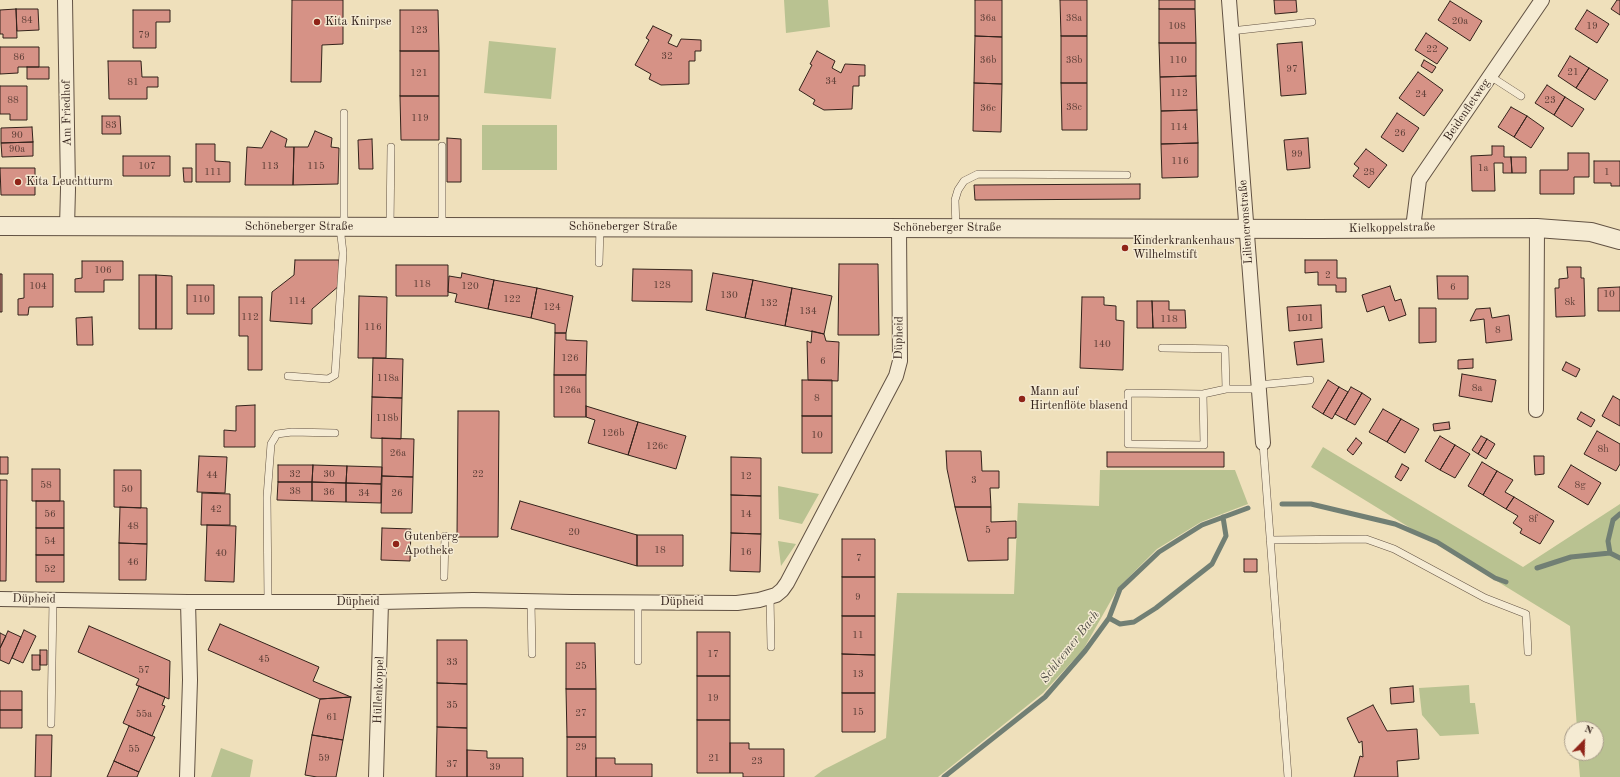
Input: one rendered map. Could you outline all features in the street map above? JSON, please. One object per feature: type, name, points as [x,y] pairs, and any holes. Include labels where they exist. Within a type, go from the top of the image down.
[{"type":"street","name":"Am Friedhof","points":[[65,0],[68,189],[67,227]]},
{"type":"street","name":"Liliencronstraße","points":[[1228,0],[1263,443]]},
{"type":"street","name":"Beidenfletweg","points":[[1413,228],[1419,180],[1542,0]]},
{"type":"street","name":"Schöneberger Straße","points":[[0,226],[1246,229]]},
{"type":"street","name":"Düpheid","points":[[0,599],[188,602],[381,602],[473,600],[532,602],[737,603],[759,600],[776,595],[787,583],[896,376],[900,361],[899,228]]},
{"type":"street","name":"Kielkoppelstraße","points":[[1246,229],[1537,228],[1592,232],[1620,240]]},
{"type":"street","points":[[1536,410],[1537,228]]},
{"type":"street","points":[[187,777],[190,680],[188,602]]},
{"type":"street","name":"Hüllenkoppel","points":[[376,777],[381,602]]},
{"type":"lane","points":[[1231,31],[1312,22]]},
{"type":"lane","points":[[1490,76],[1521,96]]},
{"type":"lane","points":[[288,376],[328,379],[335,375],[343,253],[344,113]]},
{"type":"lane","points":[[442,146],[442,227]]},
{"type":"lane","points":[[390,227],[391,147]]},
{"type":"lane","points":[[956,228],[955,200],[958,190],[964,181],[978,174],[1127,175]]},
{"type":"lane","points":[[599,263],[600,228]]},
{"type":"lane","points":[[1162,348],[1225,348],[1226,389]]},
{"type":"lane","points":[[1203,394],[1204,445],[1128,444],[1128,393],[1203,394],[1226,389],[1258,387],[1310,380]]},
{"type":"lane","points":[[268,602],[267,497],[271,444],[277,434],[292,432],[335,433]]},
{"type":"lane","points":[[1263,443],[1288,777]]},
{"type":"lane","points":[[444,577],[445,536]]},
{"type":"lane","points":[[1270,540],[1366,539],[1394,548],[1485,598],[1526,614],[1528,652]]},
{"type":"lane","points":[[770,597],[770,647]]},
{"type":"lane","points":[[51,724],[53,599]]},
{"type":"lane","points":[[532,602],[532,654]]},
{"type":"lane","points":[[638,602],[638,661]]},
{"type":"green space","points":[[784,0],[828,0],[830,27],[786,33]]},
{"type":"green space","points":[[489,41],[556,48],[551,99],[484,93]]},
{"type":"green space","points":[[482,125],[557,125],[557,170],[482,170]]},
{"type":"green space","points":[[1323,447],[1523,567],[1620,504],[1620,777],[1580,777],[1579,761],[1604,761],[1604,721],[1576,721],[1570,626],[1311,467]]},
{"type":"green space","points":[[1100,470],[1235,470],[1248,504],[1201,522],[1157,549],[1118,588],[1083,650],[1043,693],[938,777],[814,777],[823,770],[886,738],[897,593],[1014,594],[1018,503],[1099,506]]},
{"type":"green space","points":[[778,486],[819,494],[802,524],[779,519]]},
{"type":"green space","points":[[778,541],[796,544],[781,566]]},
{"type":"green space","points":[[1469,685],[1470,703],[1475,703],[1479,734],[1440,736],[1422,715],[1419,688]]},
{"type":"green space","points":[[221,748],[253,760],[250,777],[211,777]]},
{"type":"building","name":"Kita Knirpse","points":[[292,0],[343,0],[343,44],[322,45],[321,82],[291,82]]},
{"type":"building","points":[[975,0],[1002,0],[1002,37],[975,36]]},
{"type":"building","points":[[1060,0],[1087,0],[1087,36],[1061,36]]},
{"type":"building","points":[[1159,0],[1195,0],[1195,9],[1159,9]]},
{"type":"building","points":[[1274,0],[1296,0],[1297,12],[1275,14]]},
{"type":"building","points":[[1617,0],[1620,0],[1620,15],[1611,9]]},
{"type":"building","points":[[1450,1],[1482,21],[1470,41],[1438,20]]},
{"type":"building","points":[[16,9],[17,38],[3,38],[3,34],[0,34],[0,10]]},
{"type":"building","points":[[16,9],[38,9],[39,30],[17,31]]},
{"type":"building","points":[[1159,9],[1195,9],[1196,43],[1159,43]]},
{"type":"building","points":[[133,10],[170,10],[170,22],[156,22],[156,48],[133,48]]},
{"type":"building","points":[[400,10],[438,10],[439,51],[400,51]]},
{"type":"building","points":[[1587,10],[1609,24],[1597,43],[1575,29]]},
{"type":"building","points":[[653,26],[672,35],[668,43],[677,47],[681,39],[701,40],[701,51],[695,51],[695,61],[689,61],[689,84],[661,85],[649,79],[651,74],[635,65],[649,40],[646,38]]},
{"type":"building","points":[[1426,33],[1448,48],[1437,64],[1415,50]]},
{"type":"building","points":[[975,36],[1002,37],[1002,84],[974,83]]},
{"type":"building","points":[[1061,36],[1087,36],[1087,83],[1061,83]]},
{"type":"building","points":[[1302,42],[1306,94],[1281,96],[1277,44]]},
{"type":"building","points":[[1159,43],[1196,43],[1196,76],[1160,77]]},
{"type":"building","points":[[0,47],[39,47],[39,67],[18,67],[18,73],[0,74]]},
{"type":"building","points":[[400,51],[439,51],[439,96],[400,96]]},
{"type":"building","points":[[817,51],[835,61],[832,68],[841,73],[845,64],[865,65],[865,76],[859,76],[859,86],[853,86],[852,109],[824,110],[813,104],[815,100],[799,90],[812,65],[810,64]]},
{"type":"building","points":[[1570,56],[1589,68],[1576,88],[1558,76]]},
{"type":"building","points":[[1424,60],[1436,67],[1432,73],[1421,66]]},
{"type":"building","points":[[108,61],[141,61],[142,77],[158,77],[158,87],[147,87],[147,99],[109,99]]},
{"type":"building","points":[[27,67],[49,67],[49,79],[27,79]]},
{"type":"building","points":[[1589,68],[1608,80],[1595,100],[1576,88]]},
{"type":"building","points":[[1418,72],[1443,90],[1424,116],[1399,98]]},
{"type":"building","points":[[1196,76],[1197,110],[1161,111],[1160,77]]},
{"type":"building","points":[[974,83],[1002,84],[1001,132],[973,131]]},
{"type":"building","points":[[1061,83],[1087,83],[1087,130],[1062,130]]},
{"type":"building","points":[[1547,85],[1565,97],[1554,115],[1535,103]]},
{"type":"building","points":[[0,86],[27,86],[27,120],[10,120],[10,114],[0,114]]},
{"type":"building","points":[[400,96],[439,96],[439,140],[401,140]]},
{"type":"building","points":[[1565,97],[1584,109],[1572,127],[1554,115]]},
{"type":"building","points":[[1511,107],[1527,116],[1514,137],[1498,127]]},
{"type":"building","points":[[1197,110],[1198,143],[1161,144],[1161,111]]},
{"type":"building","points":[[1397,113],[1419,128],[1403,152],[1381,137]]},
{"type":"building","points":[[102,116],[120,116],[121,134],[102,134]]},
{"type":"building","points":[[1527,116],[1544,128],[1531,148],[1514,137]]},
{"type":"building","points":[[32,127],[33,142],[1,143],[1,128]]},
{"type":"building","points":[[271,131],[287,139],[285,147],[294,147],[293,185],[245,185],[247,147],[262,148]]},
{"type":"building","points":[[315,131],[332,138],[331,147],[339,148],[338,184],[293,185],[294,147],[308,147]]},
{"type":"building","points":[[447,138],[461,139],[461,182],[447,182]]},
{"type":"building","points":[[1308,138],[1310,168],[1287,170],[1284,140]]},
{"type":"building","points":[[372,139],[373,169],[359,169],[358,140]]},
{"type":"building","points":[[33,142],[33,156],[2,157],[1,143]]},
{"type":"building","points":[[1198,143],[1198,177],[1162,178],[1161,144]]},
{"type":"building","points":[[196,144],[215,144],[215,161],[230,162],[230,182],[196,182]]},
{"type":"building","points":[[1492,146],[1504,146],[1504,157],[1511,157],[1512,173],[1503,173],[1503,163],[1494,163],[1495,191],[1472,191],[1471,156],[1492,155]]},
{"type":"building","points":[[1366,149],[1387,165],[1369,188],[1353,176],[1359,168],[1354,164]]},
{"type":"building","points":[[1568,153],[1589,153],[1589,177],[1574,177],[1574,194],[1540,194],[1540,170],[1568,170]]},
{"type":"building","points":[[123,156],[170,156],[170,176],[123,176]]},
{"type":"building","points":[[1511,157],[1526,157],[1526,173],[1512,173]]},
{"type":"building","points":[[1594,161],[1620,161],[1620,186],[1611,186],[1611,183],[1594,183]]},
{"type":"building","name":"Kita Leuchtturm","points":[[0,168],[35,168],[35,195],[1,195]]},
{"type":"building","points":[[183,168],[192,168],[192,182],[184,182]]},
{"type":"building","points":[[1140,184],[1140,199],[975,200],[974,185]]},
{"type":"building","points":[[295,260],[339,260],[340,285],[312,309],[312,324],[270,321],[272,292],[294,275]]},
{"type":"building","points":[[1305,260],[1337,260],[1337,278],[1346,278],[1346,292],[1336,292],[1336,285],[1318,285],[1318,272],[1305,273]]},
{"type":"building","points":[[82,261],[123,261],[123,280],[104,280],[104,292],[75,292],[75,279],[82,278]]},
{"type":"building","points":[[839,264],[878,264],[879,335],[838,335]]},
{"type":"building","points":[[396,265],[448,265],[448,296],[396,296]]},
{"type":"building","points":[[1567,267],[1581,267],[1581,278],[1584,278],[1585,316],[1556,317],[1555,288],[1559,288],[1559,279],[1568,278]]},
{"type":"building","points":[[633,269],[692,270],[692,302],[632,301]]},
{"type":"building","points":[[462,273],[494,280],[488,309],[455,302],[457,294],[448,292],[449,276],[461,278]]},
{"type":"building","points":[[713,273],[753,280],[745,318],[706,310]]},
{"type":"building","points":[[0,274],[2,274],[2,312],[0,312]]},
{"type":"building","points":[[24,274],[53,274],[53,307],[29,307],[28,315],[18,315],[18,299],[24,298]]},
{"type":"building","points":[[139,275],[156,275],[156,329],[139,329]]},
{"type":"building","points":[[156,275],[172,276],[172,329],[156,329]]},
{"type":"building","points":[[1437,276],[1468,276],[1468,299],[1438,299]]},
{"type":"building","points":[[494,280],[537,288],[531,318],[488,309]]},
{"type":"building","points":[[753,280],[792,288],[785,326],[745,318]]},
{"type":"building","points":[[187,285],[214,285],[214,314],[187,314]]},
{"type":"building","points":[[1390,286],[1395,301],[1401,299],[1406,315],[1389,321],[1384,306],[1367,312],[1362,295]]},
{"type":"building","points":[[1620,287],[1620,311],[1598,311],[1598,288]]},
{"type":"building","points":[[537,288],[573,296],[566,333],[555,333],[555,324],[531,318]]},
{"type":"building","points":[[792,288],[832,296],[824,334],[785,326]]},
{"type":"building","points":[[359,296],[387,297],[386,358],[358,358]]},
{"type":"building","points":[[239,297],[262,297],[262,370],[248,370],[248,336],[239,336]]},
{"type":"building","points":[[1082,297],[1104,297],[1104,305],[1116,306],[1116,320],[1124,321],[1123,370],[1080,368]]},
{"type":"building","points":[[1137,301],[1152,301],[1153,328],[1137,328]]},
{"type":"building","points":[[1152,301],[1169,301],[1169,310],[1185,310],[1186,328],[1153,328]]},
{"type":"building","points":[[1321,305],[1322,328],[1289,331],[1287,307]]},
{"type":"building","points":[[1419,308],[1436,308],[1436,342],[1419,343]]},
{"type":"building","points":[[1490,308],[1492,318],[1509,315],[1512,340],[1486,343],[1484,319],[1470,321],[1476,309]]},
{"type":"building","points":[[92,317],[93,345],[77,345],[76,318]]},
{"type":"building","points":[[812,331],[824,334],[826,341],[839,342],[838,381],[808,380],[807,341],[811,343]]},
{"type":"building","points":[[555,333],[566,333],[566,340],[587,341],[586,375],[554,375]]},
{"type":"building","points":[[1322,339],[1324,362],[1297,365],[1294,342]]},
{"type":"building","points":[[373,358],[403,359],[402,398],[372,397]]},
{"type":"building","points":[[1473,359],[1473,368],[1458,369],[1458,360]]},
{"type":"building","points":[[1566,362],[1580,369],[1576,377],[1562,370]]},
{"type":"building","points":[[1462,374],[1496,380],[1492,402],[1459,396]]},
{"type":"building","points":[[554,375],[586,375],[586,417],[554,417]]},
{"type":"building","points":[[802,380],[832,380],[832,416],[802,416]]},
{"type":"building","points":[[1328,380],[1339,387],[1323,414],[1312,407]]},
{"type":"building","points":[[1339,387],[1348,392],[1332,419],[1323,414]]},
{"type":"building","points":[[1351,387],[1362,393],[1346,420],[1335,414]]},
{"type":"building","points":[[1362,393],[1371,399],[1355,425],[1346,420]]},
{"type":"building","points":[[1613,396],[1620,400],[1620,426],[1602,416]]},
{"type":"building","points":[[372,397],[402,398],[401,439],[371,438]]},
{"type":"building","points":[[255,405],[255,447],[224,447],[224,430],[236,431],[236,406]]},
{"type":"building","points":[[586,406],[638,422],[628,455],[588,443],[595,420],[586,417]]},
{"type":"building","points":[[1383,409],[1401,419],[1387,442],[1369,432]]},
{"type":"building","points":[[458,411],[499,411],[498,537],[457,537]]},
{"type":"building","points":[[1581,412],[1595,420],[1591,427],[1577,419]]},
{"type":"building","points":[[802,416],[832,416],[832,453],[802,453]]},
{"type":"building","points":[[1401,419],[1419,429],[1405,453],[1387,442]]},
{"type":"building","points":[[638,422],[686,436],[676,469],[628,455]]},
{"type":"building","points":[[1449,422],[1450,429],[1434,431],[1433,424]]},
{"type":"building","points":[[1597,431],[1620,444],[1620,464],[1616,471],[1584,454]]},
{"type":"building","points":[[1440,436],[1455,445],[1440,470],[1425,461]]},
{"type":"building","points":[[1481,436],[1487,439],[1478,454],[1472,450]]},
{"type":"building","points":[[382,438],[414,439],[413,477],[382,476]]},
{"type":"building","points":[[1356,438],[1362,443],[1353,455],[1347,450]]},
{"type":"building","points":[[1487,439],[1495,444],[1486,459],[1478,454]]},
{"type":"building","points":[[1455,445],[1470,454],[1455,478],[1440,470]]},
{"type":"building","points":[[946,451],[981,451],[982,471],[999,471],[999,488],[990,488],[991,507],[955,507],[947,469]]},
{"type":"building","points":[[1107,452],[1224,452],[1224,467],[1107,467]]},
{"type":"building","points":[[199,456],[227,457],[225,493],[197,492]]},
{"type":"building","points":[[1534,456],[1544,456],[1544,474],[1535,475]]},
{"type":"building","points":[[0,457],[8,457],[8,474],[0,474]]},
{"type":"building","points":[[731,457],[761,458],[761,496],[731,495]]},
{"type":"building","points":[[1482,462],[1497,471],[1483,495],[1468,486]]},
{"type":"building","points":[[1402,464],[1409,468],[1401,481],[1395,477]]},
{"type":"building","points":[[278,465],[313,465],[312,482],[278,482]]},
{"type":"building","points":[[313,465],[347,466],[346,483],[312,482]]},
{"type":"building","points":[[1571,465],[1601,483],[1588,505],[1558,487]]},
{"type":"building","points":[[347,466],[382,467],[381,484],[346,483]]},
{"type":"building","points":[[32,469],[60,469],[60,501],[32,501]]},
{"type":"building","points":[[114,470],[141,470],[141,508],[114,507]]},
{"type":"building","points":[[1497,471],[1513,480],[1505,492],[1514,497],[1506,509],[1483,495]]},
{"type":"building","points":[[382,476],[413,477],[412,513],[381,513]]},
{"type":"building","points":[[0,480],[7,480],[6,581],[0,581]]},
{"type":"building","points":[[278,482],[312,482],[312,501],[277,500]]},
{"type":"building","points":[[312,482],[346,483],[346,502],[312,501]]},
{"type":"building","points":[[346,483],[381,484],[381,503],[346,502]]},
{"type":"building","points":[[202,493],[230,494],[230,525],[201,525]]},
{"type":"building","points":[[731,495],[761,496],[761,534],[731,533]]},
{"type":"building","points":[[1514,497],[1554,521],[1540,544],[1520,533],[1522,529],[1513,523],[1518,516],[1506,509]]},
{"type":"building","points":[[36,501],[64,501],[64,528],[36,528]]},
{"type":"building","points":[[520,501],[637,535],[637,566],[511,529]]},
{"type":"building","points":[[120,507],[147,508],[147,544],[119,543]]},
{"type":"building","points":[[955,507],[991,507],[991,522],[1016,521],[1016,538],[1008,538],[1008,560],[968,561]]},
{"type":"building","points":[[207,525],[236,526],[234,582],[205,581]]},
{"type":"building","points":[[36,528],[64,528],[64,555],[36,555]]},
{"type":"building","name":"Gutenberg Apotheke","points":[[382,528],[411,529],[410,561],[381,560]]},
{"type":"building","points":[[731,533],[761,534],[760,572],[730,571]]},
{"type":"building","points":[[637,535],[683,535],[683,566],[637,566]]},
{"type":"building","points":[[842,539],[875,539],[875,577],[842,577]]},
{"type":"building","points":[[119,543],[147,544],[146,580],[119,580]]},
{"type":"building","points":[[36,555],[64,555],[64,582],[36,582]]},
{"type":"building","points":[[1244,559],[1257,559],[1257,572],[1244,572]]},
{"type":"building","points":[[842,577],[875,577],[875,616],[842,616]]},
{"type":"building","points":[[842,616],[875,616],[875,655],[842,654]]},
{"type":"building","points":[[220,624],[319,667],[313,681],[351,697],[320,699],[208,650]]},
{"type":"building","points":[[89,626],[170,661],[169,699],[136,685],[139,679],[78,652]]},
{"type":"building","points":[[24,630],[36,636],[23,663],[12,658]]},
{"type":"building","points":[[8,631],[21,637],[9,664],[0,660],[0,648]]},
{"type":"building","points":[[697,632],[730,632],[730,676],[697,676]]},
{"type":"building","points":[[0,633],[6,636],[0,648]]},
{"type":"building","points":[[437,640],[467,640],[467,684],[437,683]]},
{"type":"building","points":[[566,643],[595,643],[596,689],[566,689]]},
{"type":"building","points":[[40,650],[47,650],[47,665],[40,665]]},
{"type":"building","points":[[842,654],[875,655],[875,693],[842,693]]},
{"type":"building","points":[[32,655],[40,655],[40,670],[32,670]]},
{"type":"building","points":[[697,676],[730,676],[730,720],[697,720]]},
{"type":"building","points":[[437,683],[467,684],[467,728],[437,727]]},
{"type":"building","points":[[139,686],[165,697],[162,705],[165,706],[152,736],[123,723]]},
{"type":"building","points":[[1413,686],[1414,702],[1391,704],[1390,688]]},
{"type":"building","points":[[566,689],[596,689],[596,737],[567,737]]},
{"type":"building","points":[[0,691],[22,691],[22,710],[0,710]]},
{"type":"building","points":[[842,693],[875,693],[875,732],[842,732]]},
{"type":"building","points":[[351,697],[343,740],[312,735],[320,699]]},
{"type":"building","points":[[1373,705],[1387,731],[1417,729],[1419,759],[1397,761],[1398,777],[1354,777],[1360,756],[1363,757],[1362,741],[1359,743],[1347,718]]},
{"type":"building","points":[[0,710],[22,710],[22,728],[0,728]]},
{"type":"building","points":[[697,720],[730,720],[730,773],[697,773]]},
{"type":"building","points":[[129,726],[155,737],[139,772],[114,761]]},
{"type":"building","points":[[437,727],[467,728],[467,777],[436,777]]},
{"type":"building","points":[[36,735],[52,735],[51,777],[35,777]]},
{"type":"building","points":[[312,735],[343,740],[336,777],[317,777],[305,775]]},
{"type":"building","points":[[567,737],[596,737],[596,777],[567,777]]},
{"type":"building","points":[[730,743],[749,743],[749,749],[784,749],[784,777],[743,777],[743,773],[730,773]]},
{"type":"building","points":[[467,750],[487,751],[487,758],[523,758],[523,777],[467,777]]},
{"type":"building","points":[[596,758],[615,758],[615,764],[652,764],[652,777],[596,777]]},
{"type":"building","points":[[114,761],[139,772],[137,777],[107,777]]},
{"type":"waterway","name":"Schleemer Bach","points":[[1282,504],[1311,504],[1395,524],[1437,542],[1495,578],[1506,582]]},
{"type":"waterway","name":"Schleemer Bach","points":[[944,777],[1045,697],[1085,651],[1109,618],[1120,589],[1159,552],[1202,525],[1248,508]]},
{"type":"waterway","name":"Schleemer Bach","points":[[1537,568],[1571,557],[1610,553],[1608,541],[1613,520],[1620,514]]},
{"type":"waterway","points":[[1109,618],[1120,624],[1134,622],[1156,608],[1212,564],[1226,536],[1223,517]]},
{"type":"waterway","name":"Schleemer Bach","points":[[1610,553],[1620,558]]},
{"type":"place","name":"Kita Knirpse","points":[[317,22]]},
{"type":"place","name":"Kita Leuchtturm","points":[[18,182]]},
{"type":"place","name":"Kinderkrankenhaus Wilhelmstift","points":[[1125,248]]},
{"type":"place","name":"Mann auf Hirtenflöte blasend","points":[[1022,399]]},
{"type":"place","name":"Gutenberg Apotheke","points":[[396,544]]}]
